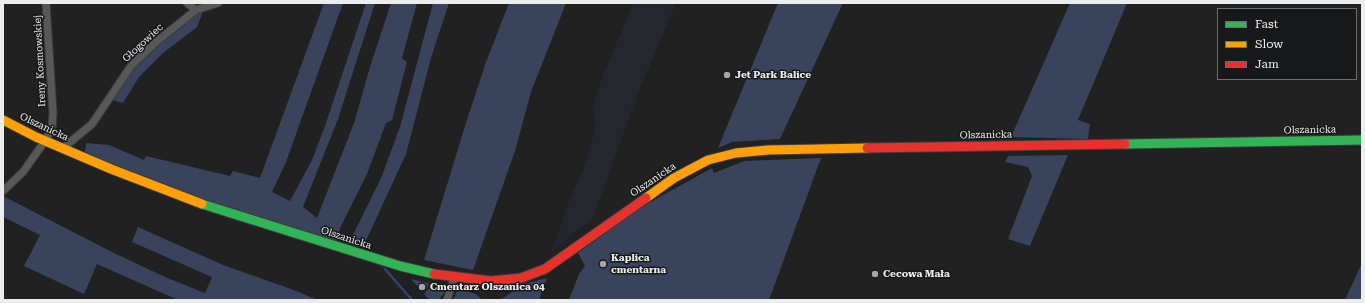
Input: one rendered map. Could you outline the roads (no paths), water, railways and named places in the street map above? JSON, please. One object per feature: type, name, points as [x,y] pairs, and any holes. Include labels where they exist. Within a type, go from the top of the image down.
[{"type":"street","name":"Ireny Kosmowskiej","points":[[3,191],[23,172],[45,141],[52,128],[53,113],[46,3]]},
{"type":"street","points":[[187,3],[196,10]]},
{"type":"street","name":"Głogowiec","points":[[63,148],[92,124],[131,66],[156,42],[196,10],[218,3]]},
{"type":"street","name":"Olszanicka","points":[[3,120],[45,141],[195,202],[400,266],[454,278],[481,281],[502,281],[521,278],[536,272],[565,256],[674,178],[708,160],[736,153],[768,150],[1362,140]]},
{"type":"street","points":[[447,300],[454,278]]},
{"type":"waterway","points":[[385,269],[412,300]]},
{"type":"place","name":"Jet Park Balice","points":[[727,75]]},
{"type":"place","name":"Kaplica cmentarna","points":[[603,264]]},
{"type":"place","name":"Cecowa Mała","points":[[875,274]]},
{"type":"place","name":"Cmentarz Olszanica 04","points":[[422,287]]}]
